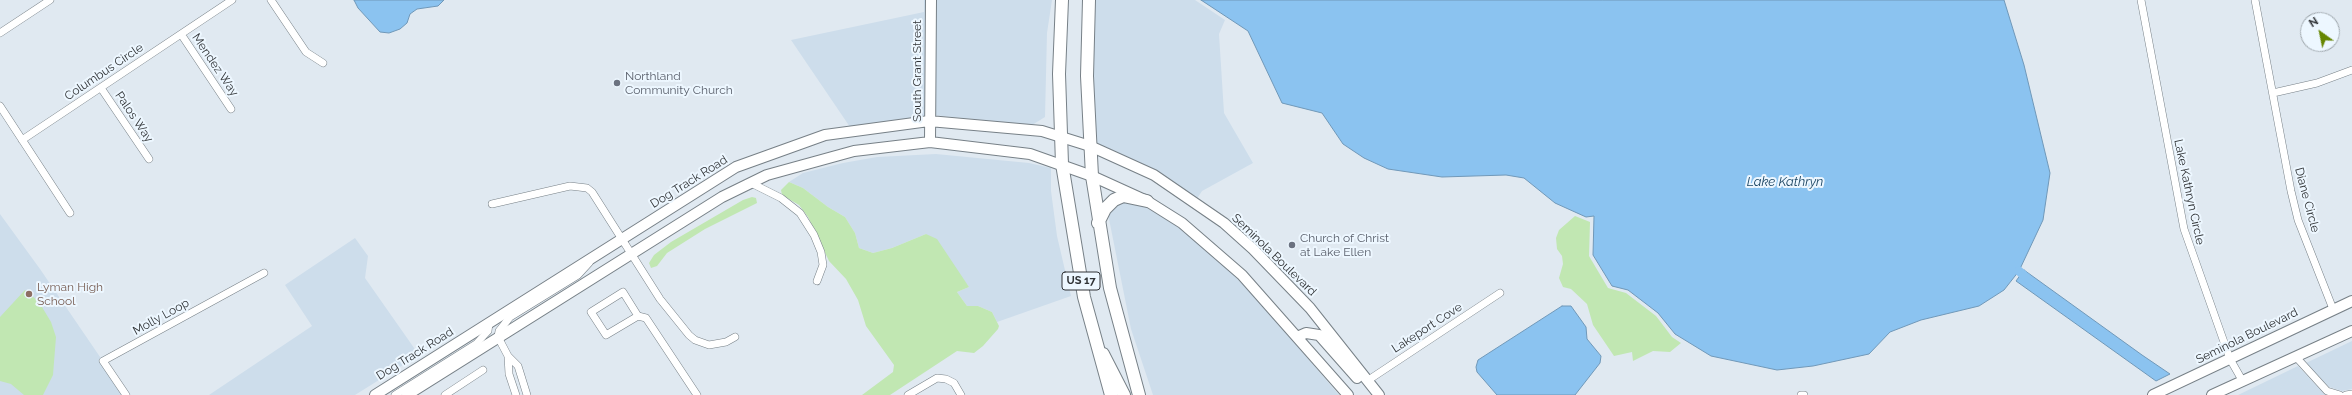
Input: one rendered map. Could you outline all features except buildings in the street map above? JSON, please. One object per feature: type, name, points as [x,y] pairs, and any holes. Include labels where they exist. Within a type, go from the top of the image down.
[{"type":"main road","name":"South Grant Street","points":[[930,142],[931,0]]},
{"type":"main road","name":"US 17","points":[[1062,0],[1059,74],[1062,164],[1073,240],[1093,336],[1111,395]]},
{"type":"main road","name":"US 17","points":[[1089,0],[1087,76],[1092,176],[1098,223],[1118,323],[1139,395]]},
{"type":"main road","name":"Dog Track Road","points":[[375,395],[741,165],[824,135],[929,121],[1039,131],[1060,136]]},
{"type":"main road","name":"Seminola Boulevard","points":[[1060,136],[1090,146],[1154,175],[1224,223],[1253,249],[1310,308],[1378,395]]},
{"type":"main road","points":[[407,395],[722,197],[773,173],[854,151],[930,142],[1030,154],[1062,164],[1148,201],[1182,223],[1214,249],[1242,275],[1348,395]]},
{"type":"main road","points":[[1098,223],[1105,209],[1114,200],[1123,196],[1148,201]]},
{"type":"main road","name":"Seminola Boulevard","points":[[2153,395],[2352,301]]},
{"type":"main road","points":[[1297,337],[1306,333],[1319,335],[1353,374],[1359,379],[1367,381]]},
{"type":"main road","points":[[2212,395],[2242,380],[2351,334]]},
{"type":"main road","points":[[1093,336],[1124,395]]},
{"type":"street","points":[[0,33],[50,0]]},
{"type":"street","name":"Columbus Circle","points":[[22,140],[232,0]]},
{"type":"street","points":[[271,0],[306,52],[323,64]]},
{"type":"street","name":"Lake Kathryn Circle","points":[[2141,0],[2184,229],[2230,359],[2242,380]]},
{"type":"street","name":"Diane Circle","points":[[2255,0],[2291,192],[2298,220],[2333,309]]},
{"type":"street","name":"Mendez Way","points":[[181,34],[231,109]]},
{"type":"street","points":[[2273,93],[2317,83],[2352,70]]},
{"type":"street","name":"Palos Way","points":[[101,88],[149,159]]},
{"type":"street","points":[[0,106],[70,213]]},
{"type":"street","points":[[751,183],[781,198],[800,213],[814,235],[821,252],[823,265],[816,282]]},
{"type":"street","points":[[492,204],[570,186],[583,186],[592,192],[660,299],[695,340],[709,345],[726,342],[735,337]]},
{"type":"street","points":[[527,395],[518,366],[508,356],[498,337],[499,331],[505,321],[578,275],[595,257]]},
{"type":"street","name":"Molly Loop","points":[[126,395],[103,361],[264,273]]},
{"type":"street","points":[[638,316],[606,335],[591,312],[623,292],[638,316],[646,318],[697,395]]},
{"type":"street","name":"Lakeport Cove","points":[[1367,381],[1500,293]]},
{"type":"street","points":[[395,395],[476,344],[488,331],[490,323]]},
{"type":"street","points":[[508,356],[509,374],[516,395]]},
{"type":"street","points":[[2296,357],[2327,392],[2340,395]]},
{"type":"street","points":[[445,395],[483,370]]},
{"type":"street","points":[[908,395],[937,378],[946,379],[954,383],[961,395]]},
{"type":"street","points":[[514,387],[524,384]]},
{"type":"street","points":[[2346,395],[2352,394]]},
{"type":"shaded area","points":[[924,0],[926,0],[925,73],[929,121],[852,130],[791,40],[924,12]]},
{"type":"shaded area","points":[[935,0],[1052,0],[1047,33],[1045,117],[1032,125],[933,115]]},
{"type":"shaded area","points":[[1094,0],[1195,0],[1225,20],[1219,34],[1224,113],[1253,163],[1202,191],[1196,200],[1093,144],[1090,26]]},
{"type":"shaded area","points":[[936,154],[1029,163],[1051,168],[1051,191],[1057,236],[1071,296],[997,322],[992,312],[978,306],[967,306],[957,292],[969,287],[926,234],[892,248],[873,253],[859,248],[855,233],[845,217],[828,207],[803,188],[789,182],[803,173],[843,163],[877,157]]},
{"type":"shaded area","points":[[1124,201],[1142,205],[1175,225],[1218,259],[1257,299],[1339,395],[1153,395],[1131,329],[1108,214],[1116,204]]},
{"type":"shaded area","name":"Lyman High School","points":[[0,214],[40,269],[126,395],[0,395]]},
{"type":"shaded area","points":[[355,238],[368,256],[365,278],[419,355],[355,395],[209,395],[312,326],[285,285]]},
{"type":"shaded area","points":[[2352,341],[2352,389],[2342,391],[2329,387],[2306,363]]},
{"type":"shaded area","points":[[2298,366],[2325,395],[2238,395]]},
{"type":"green space","points":[[789,182],[803,188],[828,207],[845,217],[855,233],[859,248],[873,253],[892,248],[926,234],[937,239],[969,287],[957,292],[967,306],[978,306],[992,312],[999,326],[998,329],[983,346],[974,353],[957,351],[890,395],[862,395],[893,372],[894,365],[866,326],[858,300],[846,279],[829,261],[808,217],[799,205],[782,195],[781,190]]},
{"type":"green space","points":[[752,197],[756,198],[757,203],[705,229],[667,253],[657,266],[651,268],[649,263],[654,255],[671,242],[743,200]]},
{"type":"green space","points":[[1575,216],[1590,222],[1589,256],[1608,288],[1626,293],[1656,316],[1672,337],[1681,343],[1670,352],[1653,351],[1633,361],[1632,352],[1614,356],[1593,325],[1587,304],[1571,289],[1563,287],[1559,278],[1563,264],[1562,256],[1557,249],[1556,238],[1559,230]]},
{"type":"green space","points":[[25,290],[39,302],[51,322],[56,337],[53,375],[43,395],[24,395],[11,384],[0,381],[0,317]]},
{"type":"water","points":[[354,0],[444,0],[438,6],[417,9],[410,14],[407,23],[400,29],[389,33],[380,32],[358,8]]},
{"type":"water","name":"Lake Kathryn","points":[[1201,0],[2004,0],[2024,65],[2050,173],[2043,220],[2019,271],[2004,290],[1979,306],[1921,320],[1890,332],[1869,354],[1813,366],[1777,370],[1711,356],[1675,334],[1658,313],[1628,290],[1612,286],[1593,255],[1594,216],[1586,217],[1555,203],[1524,178],[1506,175],[1442,177],[1388,169],[1364,158],[1343,144],[1322,113],[1282,103],[1248,31]]},
{"type":"water","points":[[2024,270],[2170,374],[2156,381],[2016,281]]},
{"type":"water","points":[[1562,306],[1571,306],[1586,327],[1587,339],[1601,356],[1600,363],[1575,395],[1497,395],[1477,372],[1476,367],[1478,360]]},
{"type":"waterway","points":[[2019,271],[2030,281]]},
{"type":"place","name":"Northland Community Church","points":[[617,83]]},
{"type":"place","name":"Church of Christ at Lake Ellen","points":[[1292,245]]},
{"type":"place","name":"Lyman High School","points":[[29,294]]}]
